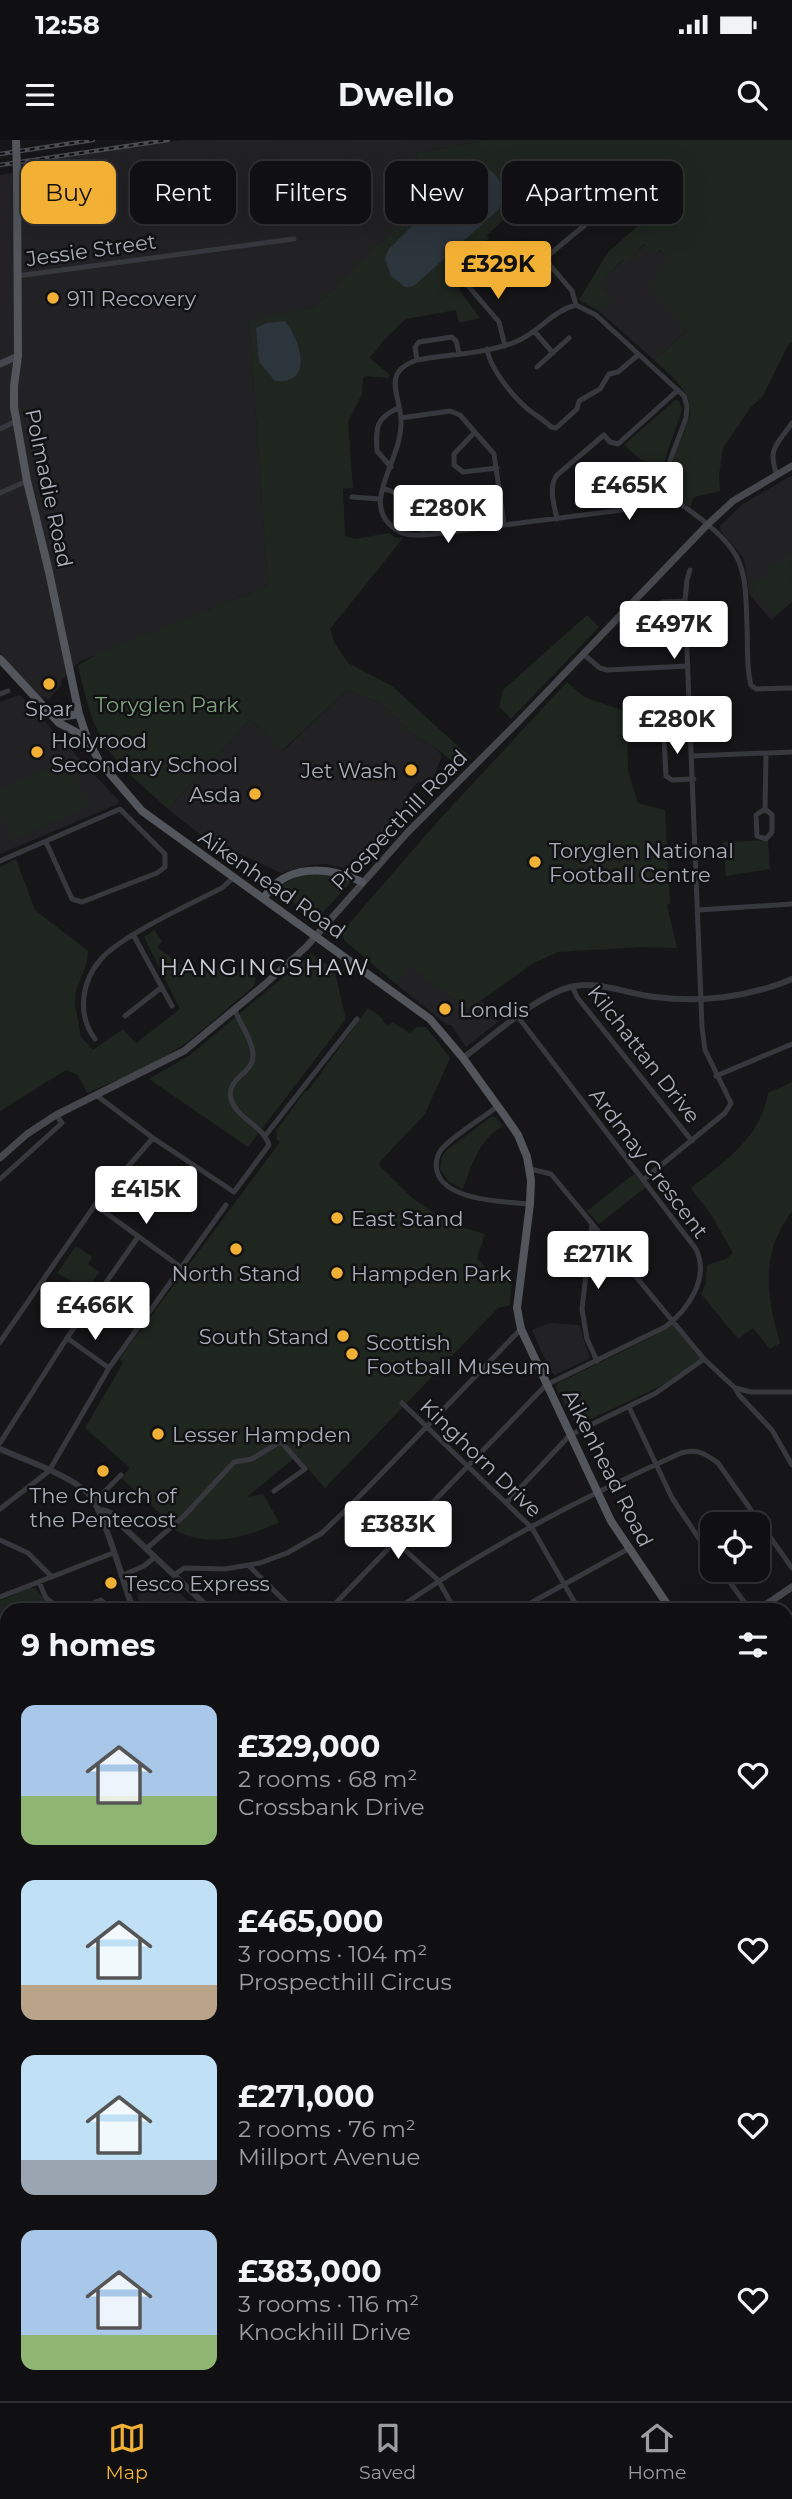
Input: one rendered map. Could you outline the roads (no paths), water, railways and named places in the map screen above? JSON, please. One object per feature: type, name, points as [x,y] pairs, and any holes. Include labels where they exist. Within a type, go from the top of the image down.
[{"type":"main road","name":"Polmadie Road","points":[[16,140],[19,356],[13,397],[27,481],[79,715]]},
{"type":"main road","points":[[0,365],[19,356]]},
{"type":"main road","name":"Prospecthill Road","points":[[0,1158],[56,1115],[178,1054],[234,1011],[306,947],[407,832],[520,720],[707,525],[733,500],[792,466]]},
{"type":"main road","name":"Aikenhead Road","points":[[0,659],[59,723],[87,738]]},
{"type":"main road","points":[[50,713],[60,717],[79,715]]},
{"type":"main road","name":"Aikenhead Road","points":[[79,715],[99,761],[142,811],[426,1016],[463,1058],[518,1135],[530,1169],[530,1204],[517,1308],[521,1329],[597,1492],[628,1549],[666,1603]]},
{"type":"main road","points":[[264,898],[276,883],[304,871],[332,870],[362,881]]},
{"type":"main road","points":[[768,1603],[792,1587]]},
{"type":"street","points":[[544,259],[584,225]]},
{"type":"street","name":"Jessie Street","points":[[17,276],[294,239]]},
{"type":"street","points":[[523,251],[531,244],[572,291],[576,305]]},
{"type":"street","points":[[458,274],[499,322],[505,346]]},
{"type":"street","points":[[576,305],[596,315],[678,390],[686,401],[686,418],[659,490],[646,501],[622,510],[557,519],[424,534],[397,531],[386,522],[380,499],[399,438],[401,418],[393,387],[398,373],[410,362],[417,360],[505,346],[534,331],[555,313],[576,305]]},
{"type":"street","points":[[534,331],[553,353]]},
{"type":"street","points":[[417,360],[415,347],[419,342],[452,337],[459,353]]},
{"type":"street","points":[[537,367],[569,338]]},
{"type":"street","points":[[487,349],[493,370],[532,413],[556,428],[577,409],[579,401],[600,389],[609,374],[618,372],[638,355]]},
{"type":"street","points":[[557,519],[552,481],[557,475],[604,435],[613,444],[618,444],[678,390]]},
{"type":"street","points":[[391,467],[377,451],[377,427],[380,418],[398,408]]},
{"type":"street","points":[[401,418],[456,412],[494,454],[504,524]]},
{"type":"street","points":[[0,429],[16,421]]},
{"type":"street","points":[[777,475],[771,453],[792,424]]},
{"type":"street","points":[[475,432],[454,454],[454,465],[463,472],[497,468]]},
{"type":"street","points":[[0,493],[27,481]]},
{"type":"street","points":[[383,488],[398,493],[413,506],[421,519],[424,534]]},
{"type":"street","points":[[659,490],[707,525],[733,551],[741,569],[751,685],[756,690],[792,688]]},
{"type":"street","points":[[352,497],[380,499]]},
{"type":"street","points":[[643,1180],[725,1113],[731,1103],[705,1050],[701,999],[685,601],[691,570]]},
{"type":"street","points":[[662,602],[685,601]]},
{"type":"street","points":[[583,654],[600,668],[607,670],[688,666]]},
{"type":"street","points":[[0,694],[8,691]]},
{"type":"street","points":[[691,731],[668,733],[664,737],[664,771],[672,780],[694,779]]},
{"type":"street","points":[[692,756],[792,752]]},
{"type":"street","points":[[765,809],[766,753]]},
{"type":"street","points":[[0,861],[120,809],[165,854],[165,867],[157,873],[82,902],[76,901],[72,899],[46,842]]},
{"type":"street","points":[[765,809],[772,815],[772,832],[766,839],[757,836],[756,815],[765,809]]},
{"type":"street","points":[[95,1039],[84,1021],[82,1009],[85,990],[101,959],[134,936],[222,888],[233,878]]},
{"type":"street","points":[[698,910],[792,904]]},
{"type":"street","points":[[134,936],[172,1006]]},
{"type":"street","points":[[463,1058],[549,995],[572,986],[597,985],[653,997],[701,999],[762,991],[792,979]]},
{"type":"street","name":"Kilchattan Drive","points":[[572,986],[577,997],[692,1141]]},
{"type":"street","points":[[125,1016],[162,987]]},
{"type":"street","points":[[96,1095],[153,1138],[234,1192],[269,1145],[265,1136],[235,1107],[231,1099],[232,1085],[250,1066],[253,1058],[252,1049],[234,1011]]},
{"type":"street","name":"Ardmay Crescent","points":[[519,1017],[696,1249],[700,1259],[699,1280],[694,1295],[674,1321],[653,1335],[546,1385]]},
{"type":"street","points":[[265,1136],[357,1018]]},
{"type":"street","points":[[716,1076],[792,1044]]},
{"type":"street","points":[[498,1106],[443,1148],[437,1161],[437,1171],[447,1185],[471,1197],[530,1204]]},
{"type":"street","points":[[0,1179],[62,1123],[56,1115]]},
{"type":"street","points":[[0,1342],[95,1205],[153,1138]]},
{"type":"street","points":[[530,1169],[551,1174],[704,1359],[735,1388],[772,1430],[792,1465]]},
{"type":"street","points":[[95,1205],[182,1268]]},
{"type":"street","points":[[0,1509],[49,1471],[108,1367],[226,1205]]},
{"type":"street","points":[[592,1223],[582,1309],[587,1339],[597,1361]]},
{"type":"street","points":[[0,1443],[67,1338],[138,1237]]},
{"type":"street","points":[[174,1575],[184,1568],[215,1570],[249,1566],[279,1557],[322,1533],[521,1329]]},
{"type":"street","points":[[67,1338],[108,1367]]},
{"type":"street","points":[[506,1503],[570,1436],[666,1388],[704,1359]]},
{"type":"street","points":[[337,1603],[546,1385]]},
{"type":"street","points":[[735,1388],[751,1392],[792,1392]]},
{"type":"street","name":"Kinghorn Drive","points":[[402,1403],[532,1528],[575,1603]]},
{"type":"street","points":[[629,1407],[672,1498],[700,1540]]},
{"type":"street","points":[[146,1549],[162,1532],[184,1516],[234,1462],[253,1459],[282,1443],[305,1469],[274,1491]]},
{"type":"street","points":[[0,1449],[49,1471],[90,1494],[131,1603]]},
{"type":"street","points":[[406,1603],[438,1580],[597,1492],[692,1450],[705,1453],[718,1463],[792,1569]]},
{"type":"street","points":[[94,1501],[121,1475]]},
{"type":"street","points":[[353,1503],[438,1580],[450,1603]]},
{"type":"street","points":[[98,1510],[108,1510],[118,1523],[204,1603]]},
{"type":"street","points":[[103,1523],[118,1523]]},
{"type":"street","points":[[0,1540],[28,1553],[52,1577]]},
{"type":"street","points":[[531,1603],[628,1549]]},
{"type":"street","points":[[0,1597],[113,1553]]},
{"type":"street","points":[[121,1576],[144,1566],[155,1557]]},
{"type":"street","points":[[249,1566],[287,1603]]},
{"type":"street","points":[[39,1582],[46,1598],[52,1603]]},
{"type":"street","points":[[730,1582],[745,1603]]},
{"type":"railway","points":[[0,154],[93,140]]},
{"type":"railway","points":[[0,165],[168,140]]},
{"type":"place","name":"911 Recovery","points":[[53,298]]},
{"type":"place","name":"Spar","points":[[49,684]]},
{"type":"place","name":"Holyrood Secondary School","points":[[37,752]]},
{"type":"place","name":"Jet Wash","points":[[411,770]]},
{"type":"place","name":"Asda","points":[[255,794]]},
{"type":"place","name":"Toryglen National Football Centre","points":[[535,862]]},
{"type":"place","name":"Londis","points":[[445,1009]]},
{"type":"place","name":"East Stand","points":[[337,1218]]},
{"type":"place","name":"North Stand","points":[[236,1249]]},
{"type":"place","name":"Hampden Park","points":[[337,1273]]},
{"type":"place","name":"South Stand","points":[[343,1336]]},
{"type":"place","name":"Scottish Football Museum","points":[[352,1354]]},
{"type":"place","name":"Lesser Hampden","points":[[158,1434]]},
{"type":"place","name":"The Church of the Pentecost","points":[[103,1471]]},
{"type":"place","name":"Tesco Express","points":[[111,1583]]},
{"type":"district","name":"HANGINGSHAW","points":[[265,967]]},
{"type":"park label","name":"Toryglen Park","points":[[167,704]]}]
